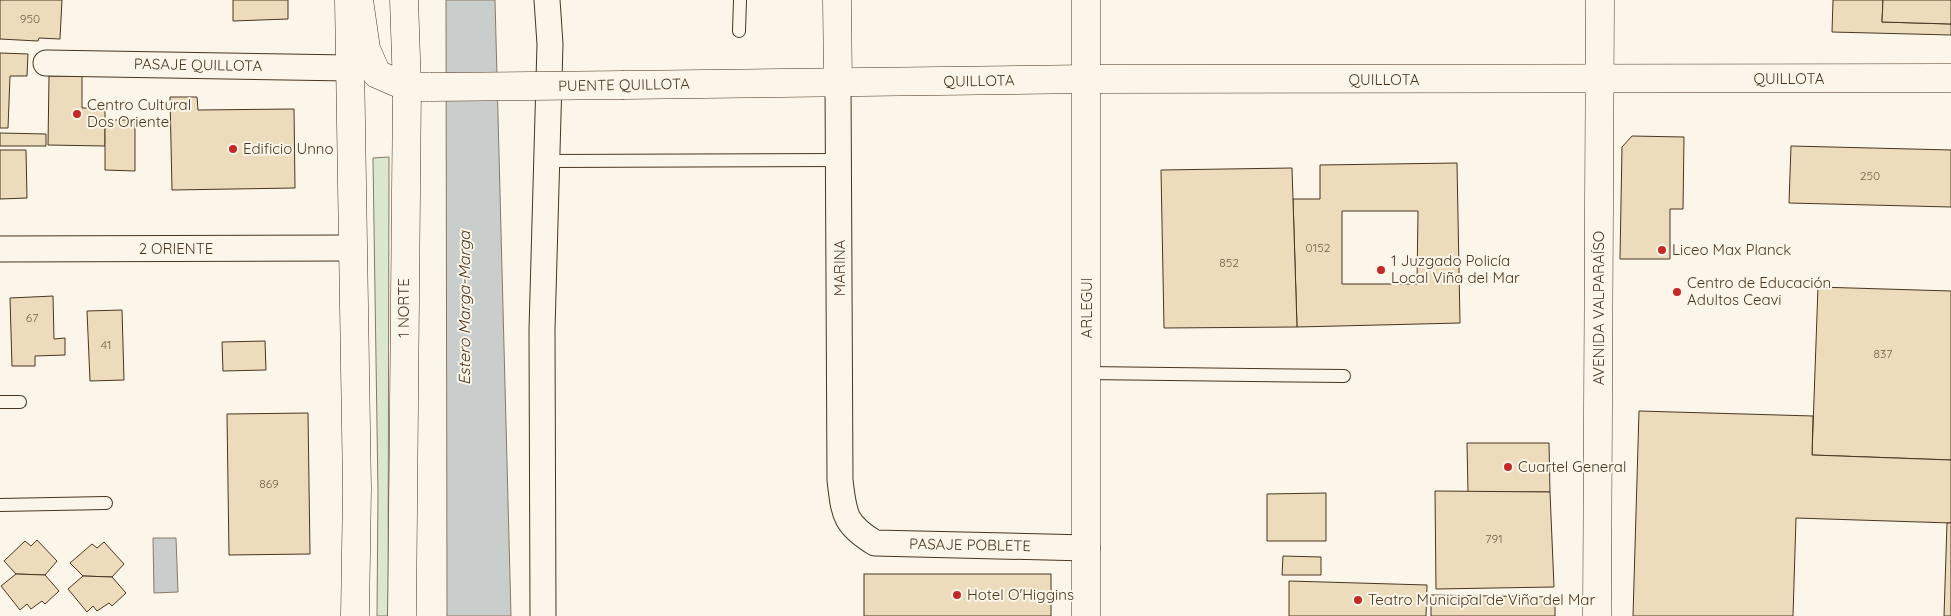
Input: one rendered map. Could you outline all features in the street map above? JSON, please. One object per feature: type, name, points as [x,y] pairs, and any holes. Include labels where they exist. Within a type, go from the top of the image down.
[{"type":"main road","points":[[349,0],[357,489],[355,616]]},
{"type":"main road","points":[[359,0],[366,48],[377,74],[419,87]]},
{"type":"main road","name":"1 NORTE","points":[[402,616],[419,87],[404,0]]},
{"type":"main road","name":"MARINA","points":[[827,82],[837,0]]},
{"type":"main road","name":"ARLEGUI","points":[[1086,0],[1086,616]]},
{"type":"main road","name":"AVENIDA VALPARAÍSO","points":[[1597,616],[1600,0]]},
{"type":"main road","name":"QUILLOTA","points":[[827,82],[1086,79],[1600,80],[1951,78]]},
{"type":"main road","name":"PUENTE QUILLOTA","points":[[419,87],[827,82]]},
{"type":"street","points":[[543,616],[542,330],[550,44],[547,0]]},
{"type":"street","name":"PASAJE QUILLOTA","points":[[46,62],[349,68]]},
{"type":"street","name":"MARINA","points":[[827,82],[840,160],[840,480],[844,512],[857,532]]},
{"type":"street","name":"2 ORIENTE","points":[[0,249],[353,248]]},
{"type":"street","name":"PASAJE POBLETE","points":[[857,532],[875,543],[1086,548]]},
{"type":"lane","points":[[739,30],[740,0]]},
{"type":"lane","points":[[548,161],[840,160]]},
{"type":"lane","points":[[1086,373],[1344,376]]},
{"type":"lane","points":[[0,402],[20,402]]},
{"type":"lane","points":[[0,505],[106,503]]},
{"type":"green space","points":[[389,157],[388,616],[377,616],[378,493],[373,158]]},
{"type":"water","name":"Estero Marga-Marga","points":[[446,0],[495,0],[511,616],[447,616]]},
{"type":"water","points":[[153,538],[176,538],[178,592],[154,593]]},
{"type":"building","points":[[0,0],[62,0],[60,39],[39,38],[38,41],[0,39]]},
{"type":"building","points":[[233,0],[288,0],[288,19],[233,21]]},
{"type":"building","points":[[1833,0],[1883,0],[1882,22],[1951,24],[1951,35],[1832,32]]},
{"type":"building","points":[[1883,0],[1951,0],[1951,24],[1882,22]]},
{"type":"building","points":[[0,53],[28,54],[27,76],[10,76],[8,128],[0,128]]},
{"type":"building","name":"Centro Cultural Dos Oriente","points":[[49,76],[82,76],[82,108],[105,108],[105,146],[48,145]]},
{"type":"building","name":"Edificio Unno","points":[[170,97],[197,97],[198,110],[294,109],[295,188],[172,190]]},
{"type":"building","points":[[105,120],[135,120],[135,171],[105,170]]},
{"type":"building","points":[[0,133],[46,134],[46,146],[0,146]]},
{"type":"building","points":[[1632,136],[1684,137],[1683,209],[1670,209],[1670,259],[1620,259],[1622,147]]},
{"type":"building","points":[[1791,146],[1951,150],[1951,207],[1789,203]]},
{"type":"building","points":[[0,150],[26,150],[27,198],[0,199]]},
{"type":"building","points":[[1457,163],[1460,323],[1297,327],[1293,199],[1320,199],[1320,165]],"holes":[[[1342,211],[1418,211],[1417,284],[1342,284]]]},
{"type":"building","points":[[1292,168],[1297,327],[1164,328],[1161,170]]},
{"type":"building","points":[[1818,287],[1951,291],[1951,460],[1812,455]]},
{"type":"building","points":[[53,296],[54,339],[65,338],[65,355],[35,356],[35,366],[12,366],[10,298]]},
{"type":"building","points":[[122,310],[124,380],[90,381],[87,311]]},
{"type":"building","points":[[265,341],[266,370],[223,371],[222,342]]},
{"type":"building","points":[[1639,411],[1813,416],[1812,455],[1951,460],[1951,523],[1796,518],[1793,616],[1633,616]]},
{"type":"building","points":[[308,413],[310,554],[229,555],[227,414]]},
{"type":"building","name":"Cuartel General","points":[[1467,443],[1549,443],[1550,492],[1468,492]]},
{"type":"building","points":[[1435,491],[1550,492],[1554,587],[1436,589]]},
{"type":"building","points":[[1326,493],[1326,541],[1267,541],[1267,494]]},
{"type":"building","points":[[1947,523],[1951,523],[1951,616],[1944,616]]},
{"type":"building","points":[[37,540],[57,561],[45,575],[16,574],[4,561],[25,541],[31,546]]},
{"type":"building","points":[[104,542],[124,564],[112,577],[83,576],[70,563],[92,544],[97,548]]},
{"type":"building","points":[[1283,556],[1321,557],[1321,575],[1282,575]]},
{"type":"building","points":[[16,574],[45,575],[59,591],[45,604],[42,601],[31,609],[27,604],[20,610],[1,586]]},
{"type":"building","name":"Hotel O'Higgins","points":[[864,574],[1051,574],[1051,616],[864,616]]},
{"type":"building","points":[[83,576],[112,577],[126,593],[112,606],[109,603],[97,611],[93,606],[87,612],[68,589]]},
{"type":"building","name":"Teatro Municipal de Viña del Mar","points":[[1289,581],[1427,585],[1426,616],[1289,616]]},
{"type":"building","points":[[1431,595],[1555,597],[1555,616],[1431,616]]},
{"type":"place","name":"Centro Cultural Dos Oriente","points":[[77,114]]},
{"type":"place","name":"Edificio Unno","points":[[233,149]]},
{"type":"place","name":"Liceo Max Planck","points":[[1662,250]]},
{"type":"place","name":"1 Juzgado Policía Local Viña del Mar","points":[[1381,270]]},
{"type":"place","name":"Centro de Educación Adultos Ceavi","points":[[1677,292]]},
{"type":"place","name":"Cuartel General","points":[[1508,467]]},
{"type":"place","name":"Hotel O'Higgins","points":[[957,595]]},
{"type":"place","name":"Teatro Municipal de Viña del Mar","points":[[1358,600]]}]
